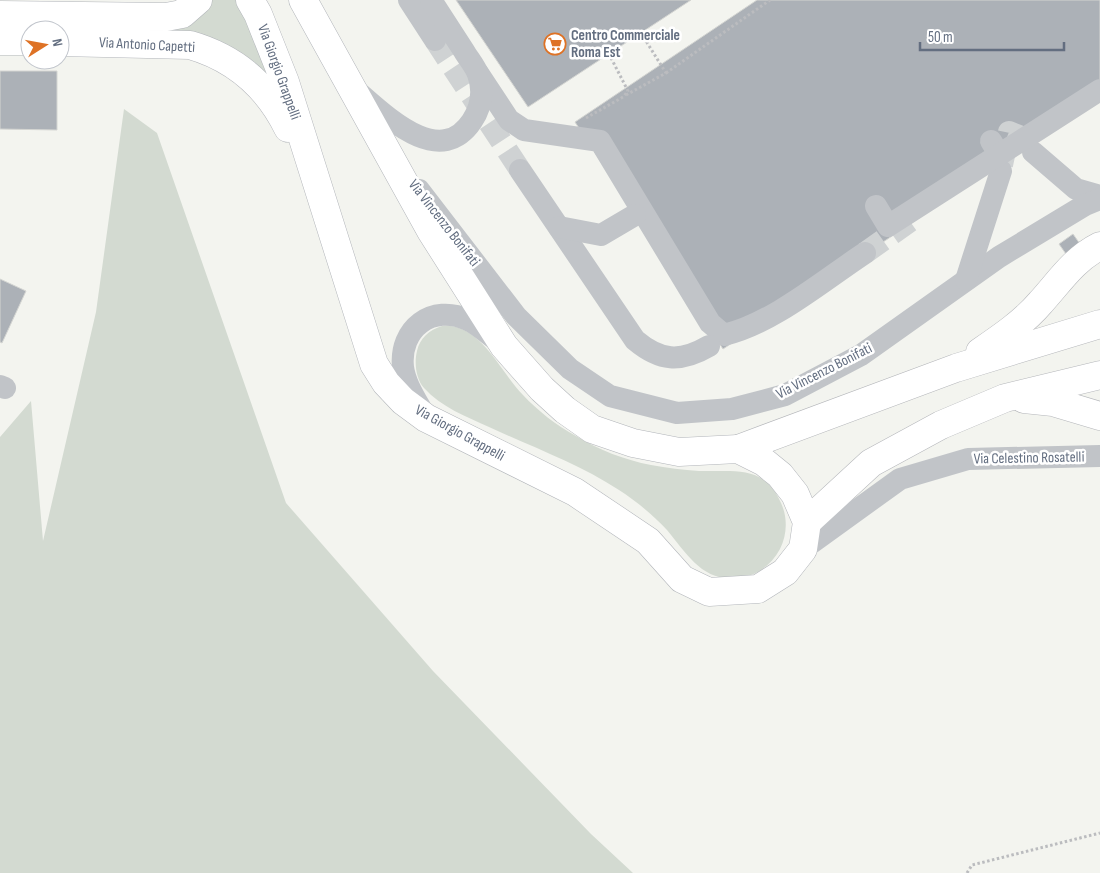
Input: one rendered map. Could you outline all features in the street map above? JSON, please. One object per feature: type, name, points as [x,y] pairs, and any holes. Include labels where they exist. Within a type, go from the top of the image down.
[{"type":"main road","name":"Via Antonio Capetti","points":[[70,42],[101,43],[154,31],[182,14],[198,0]]},
{"type":"main road","name":"Via Giorgio Grappelli","points":[[250,0],[258,14],[285,82],[374,364],[403,401],[426,418],[575,492],[648,541],[682,579],[709,592],[758,589],[785,572],[803,549]]},
{"type":"main road","points":[[303,0],[431,231],[504,346],[542,390],[565,410],[592,429],[633,443],[679,452],[738,450],[956,368],[1100,324]]},
{"type":"main road","name":"Via Antonio Capetti","points":[[0,15],[103,16],[154,31],[206,50],[235,65],[249,76],[278,107],[315,182]]},
{"type":"main road","points":[[0,40],[20,41]]},
{"type":"main road","points":[[956,368],[1020,322],[1041,303],[1073,265],[1085,254],[1100,246]]},
{"type":"main road","points":[[807,522],[871,463],[941,425],[1005,398],[1100,374]]},
{"type":"main road","points":[[1005,398],[1053,402],[1100,416]]},
{"type":"main road","points":[[738,450],[764,462],[780,475],[794,494],[807,522],[803,549]]},
{"type":"street","points":[[409,0],[435,40]]},
{"type":"street","points":[[431,0],[509,120],[524,130],[600,141],[710,323],[724,335],[740,331],[772,315],[865,253]]},
{"type":"street","points":[[352,88],[396,125],[414,135],[434,140],[457,136],[466,129],[478,112],[482,97],[478,73]]},
{"type":"street","points":[[876,206],[888,226],[997,155],[1034,124],[1100,90]]},
{"type":"street","name":"Via Vincenzo Bonifati","points":[[382,143],[516,316],[570,369],[610,396],[677,412],[732,409],[784,395],[861,355],[1016,246],[1100,197]]},
{"type":"street","points":[[1032,152],[1076,189],[1100,197]]},
{"type":"street","points":[[966,280],[997,155]]},
{"type":"street","points":[[520,170],[634,340],[651,353],[676,358],[709,346]]},
{"type":"street","points":[[559,227],[601,235],[635,215]]},
{"type":"street","points":[[426,418],[403,369],[405,342],[414,327],[431,316],[453,315],[468,320],[504,346]]},
{"type":"street","name":"Via Celestino Rosatelli","points":[[803,549],[900,478],[968,459],[1100,456]]},
{"type":"path","points":[[581,121],[666,73],[770,0]]},
{"type":"path","points":[[641,33],[666,73]]},
{"type":"path","points":[[609,54],[628,91],[623,97]]},
{"type":"path","points":[[967,873],[972,865],[1100,833]]},
{"type":"shaded area","points":[[209,0],[237,0],[274,77],[267,79],[166,33],[166,29]]},
{"type":"shaded area","points":[[124,109],[157,133],[286,503],[433,671],[591,834],[633,873],[0,873],[0,437],[31,401],[43,541],[96,312]]},
{"type":"shaded area","points":[[442,326],[456,327],[468,332],[479,340],[523,395],[535,407],[561,427],[594,446],[641,463],[693,471],[736,471],[757,476],[766,482],[774,490],[785,515],[784,538],[777,554],[764,567],[749,576],[718,577],[698,566],[656,519],[619,490],[572,464],[463,415],[438,401],[424,388],[417,376],[416,356],[418,346],[423,338],[429,332]]},
{"type":"building","name":"Centro Commerciale Roma Est","points":[[456,0],[691,0],[528,107]]},
{"type":"building","points":[[757,0],[1100,0],[1100,97],[723,349],[575,122]]},
{"type":"building","points":[[0,71],[57,71],[57,130],[0,129]]},
{"type":"building","points":[[1073,234],[1080,244],[1066,254],[1059,244]]},
{"type":"building","points":[[0,279],[26,291],[2,343],[0,342]]},
{"type":"tunnel","points":[[435,40],[520,170]]},
{"type":"tunnel","points":[[1002,165],[1009,132],[1019,136],[1033,152]]},
{"type":"tunnel","points":[[865,253],[913,219]]},
{"type":"place","name":"Centro Commerciale Roma Est","points":[[555,44]]}]
